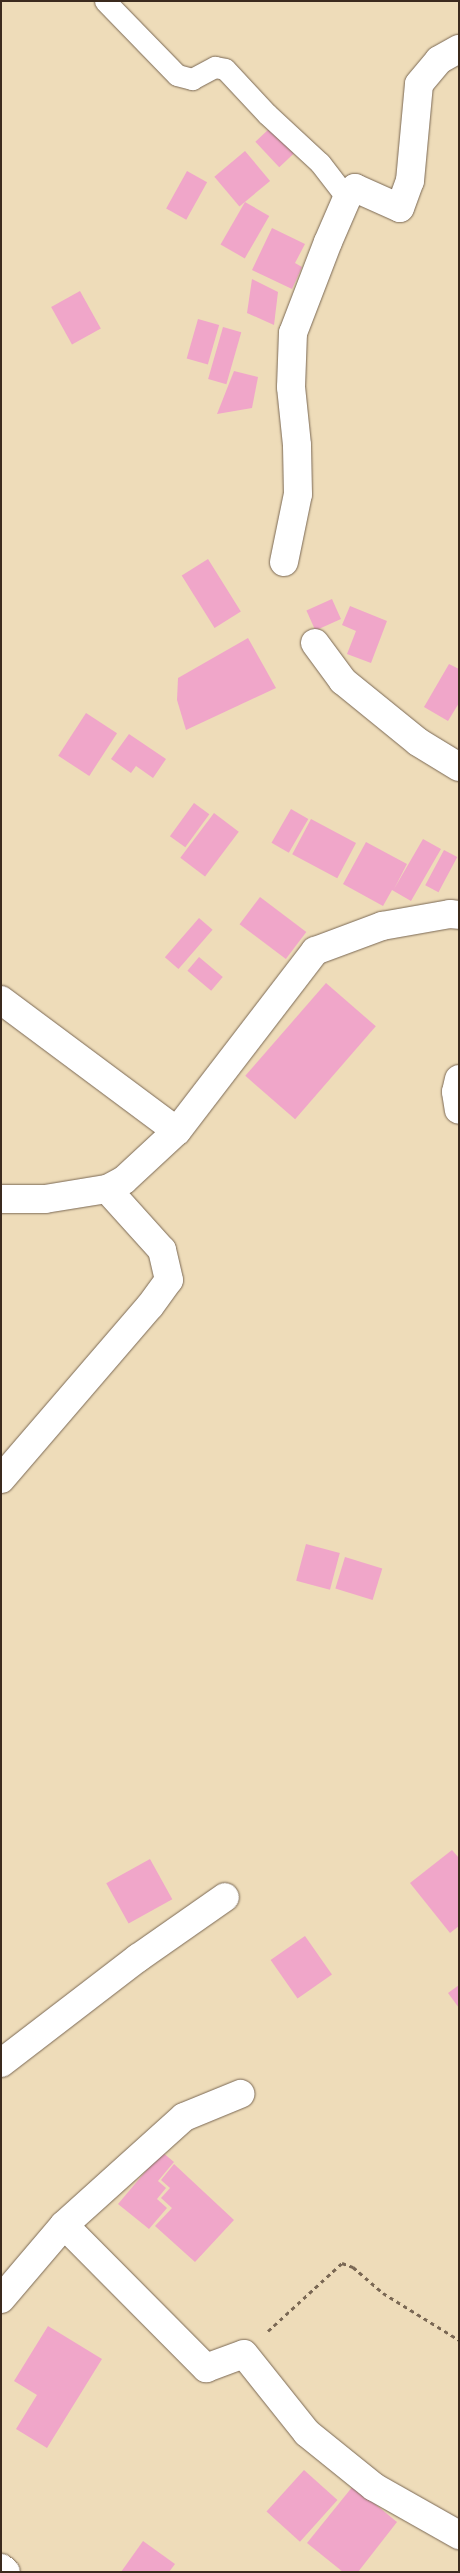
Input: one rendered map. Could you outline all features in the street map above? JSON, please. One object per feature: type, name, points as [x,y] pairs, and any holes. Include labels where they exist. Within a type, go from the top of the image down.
[{"type":"street","points":[[284,562],[298,494],[297,445],[291,387],[293,333],[347,198],[355,188],[400,208],[410,181],[420,84],[439,60],[459,49]]},
{"type":"street","points":[[315,643],[343,681],[418,742],[459,767]]},
{"type":"street","points":[[1,1199],[45,1199],[107,1189],[124,1180],[177,1132],[315,951],[382,926],[450,914],[459,915]]},
{"type":"street","points":[[1,1000],[177,1132]]},
{"type":"street","points":[[459,1079],[456,1092],[459,1110]]},
{"type":"street","points":[[1,1479],[150,1306],[169,1280],[162,1250],[107,1189]]},
{"type":"street","points":[[1,2063],[138,1958],[225,1897]]},
{"type":"street","points":[[1,2299],[64,2224],[184,2117],[240,2094]]},
{"type":"street","points":[[64,2224],[206,2368],[244,2354],[307,2433],[374,2487],[459,2535]]},
{"type":"street","points":[[1,2568],[6,2572]]},
{"type":"lane","points":[[105,1],[177,75],[192,80],[215,67],[225,70],[267,114],[320,163],[347,198]]},
{"type":"path","points":[[244,2354],[342,2262],[353,2267],[384,2293],[459,2340]]},
{"type":"building","points":[[270,128],[294,154],[279,167],[255,142]]},
{"type":"building","points":[[245,151],[270,181],[239,207],[214,177]]},
{"type":"building","points":[[187,171],[207,182],[186,220],[166,209]]},
{"type":"building","points":[[245,202],[269,216],[245,258],[220,244]]},
{"type":"building","points":[[272,228],[305,244],[295,263],[302,267],[292,289],[252,270]]},
{"type":"building","points":[[252,279],[278,292],[274,325],[247,313]]},
{"type":"building","points":[[80,291],[101,329],[72,345],[51,307]]},
{"type":"building","points":[[198,319],[219,325],[208,364],[187,358]]},
{"type":"building","points":[[223,327],[241,332],[226,384],[208,379]]},
{"type":"building","points":[[234,371],[258,377],[252,408],[217,414]]},
{"type":"building","points":[[208,559],[241,612],[215,628],[182,575]]},
{"type":"building","points":[[332,599],[341,619],[315,630],[306,610]]},
{"type":"building","points":[[350,606],[387,621],[371,663],[347,654],[356,631],[342,625]]},
{"type":"building","points":[[248,638],[276,688],[186,730],[177,700],[178,678]]},
{"type":"building","points":[[449,664],[459,669],[459,703],[448,721],[424,707]]},
{"type":"building","points":[[86,713],[117,733],[89,776],[58,756]]},
{"type":"building","points":[[129,734],[166,759],[153,778],[136,766],[131,773],[111,759]]},
{"type":"building","points":[[194,803],[209,814],[185,847],[170,836]]},
{"type":"building","points":[[291,809],[308,819],[289,853],[272,843]]},
{"type":"building","points":[[214,813],[239,832],[205,876],[180,858]]},
{"type":"building","points":[[311,819],[356,843],[337,878],[292,854]]},
{"type":"building","points":[[423,839],[441,849],[411,901],[392,890],[383,906],[343,884],[366,842],[407,864],[394,889]]},
{"type":"building","points":[[444,850],[457,857],[438,892],[425,885]]},
{"type":"building","points":[[260,897],[306,932],[286,959],[240,924]]},
{"type":"building","points":[[199,918],[213,930],[178,969],[165,957]]},
{"type":"building","points":[[199,957],[223,977],[211,991],[187,971]]},
{"type":"building","points":[[326,983],[376,1026],[295,1119],[245,1076]]},
{"type":"building","points":[[306,1544],[340,1553],[330,1590],[296,1581]]},
{"type":"building","points":[[345,1557],[382,1568],[373,1600],[335,1589]]},
{"type":"building","points":[[452,1850],[459,1858],[459,1926],[450,1933],[410,1883]]},
{"type":"building","points":[[150,1859],[172,1899],[129,1923],[106,1883]]},
{"type":"building","points":[[305,1936],[332,1975],[298,1999],[271,1960]]},
{"type":"building","points":[[459,1985],[459,2008],[448,1993]]},
{"type":"building","points":[[162,2152],[174,2162],[158,2181],[166,2188],[157,2199],[167,2208],[149,2229],[118,2204]]},
{"type":"building","points":[[174,2164],[234,2220],[195,2262],[155,2226],[172,2208],[161,2198],[170,2188],[161,2180]]},
{"type":"building","points":[[48,2326],[102,2359],[47,2448],[16,2429],[37,2395],[14,2381]]},
{"type":"building","points":[[304,2470],[337,2500],[300,2542],[267,2512]]},
{"type":"building","points":[[353,2486],[397,2522],[358,2572],[343,2572],[307,2543]]},
{"type":"building","points":[[143,2541],[175,2564],[169,2572],[121,2572]]}]
